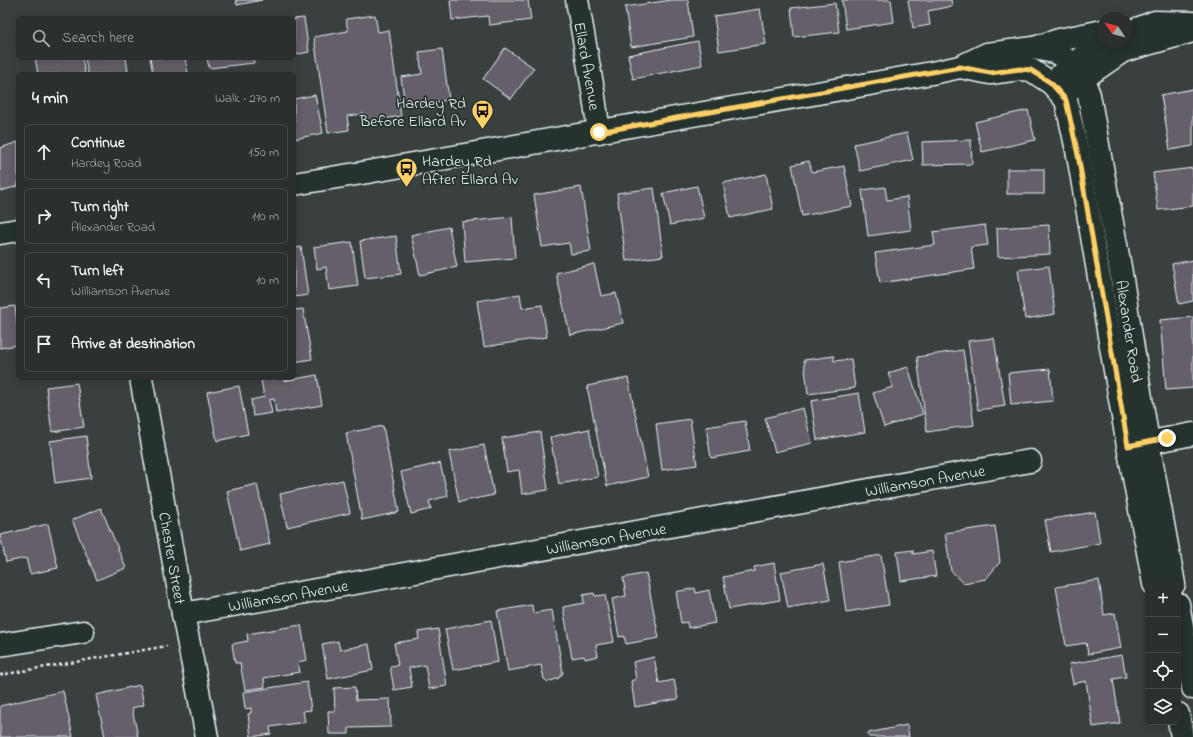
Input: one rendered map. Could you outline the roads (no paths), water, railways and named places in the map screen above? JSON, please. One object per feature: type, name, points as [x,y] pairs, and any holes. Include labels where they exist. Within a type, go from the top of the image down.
[{"type":"main road","name":"Ellard Avenue","points":[[577,0],[599,132]]},
{"type":"main road","points":[[1133,31],[1155,22]]},
{"type":"main road","points":[[1133,26],[1155,22],[1193,23]]},
{"type":"main road","points":[[1077,72],[1123,52],[1193,30]]},
{"type":"main road","points":[[296,184],[599,132],[960,67],[987,54],[1034,48],[1059,40],[1097,32]]},
{"type":"main road","points":[[1034,48],[1054,52],[1062,56],[1077,72]]},
{"type":"main road","points":[[960,67],[990,73],[1020,69],[1031,70],[1060,93],[1099,48]]},
{"type":"main road","name":"Alexander Road","points":[[1077,72],[1089,96],[1120,267],[1154,581]]},
{"type":"main road","name":"Alexander Road","points":[[1060,93],[1082,177],[1138,444],[1173,581]]},
{"type":"main road","points":[[0,233],[16,230]]},
{"type":"main road","name":"Chester Street","points":[[141,380],[183,614],[207,737]]},
{"type":"main road","points":[[1138,444],[1193,434]]},
{"type":"main road","name":"Williamson Avenue","points":[[183,614],[1030,461]]},
{"type":"main road","points":[[1180,617],[1193,688]]},
{"type":"main road","points":[[0,645],[83,632]]},
{"type":"main road","points":[[1180,725],[1182,737]]},
{"type":"place","name":"Hardey Rd Before Ellard Av","points":[[482,130]]},
{"type":"place","name":"Hardey Rd After Ellard Av","points":[[407,188]]}]
